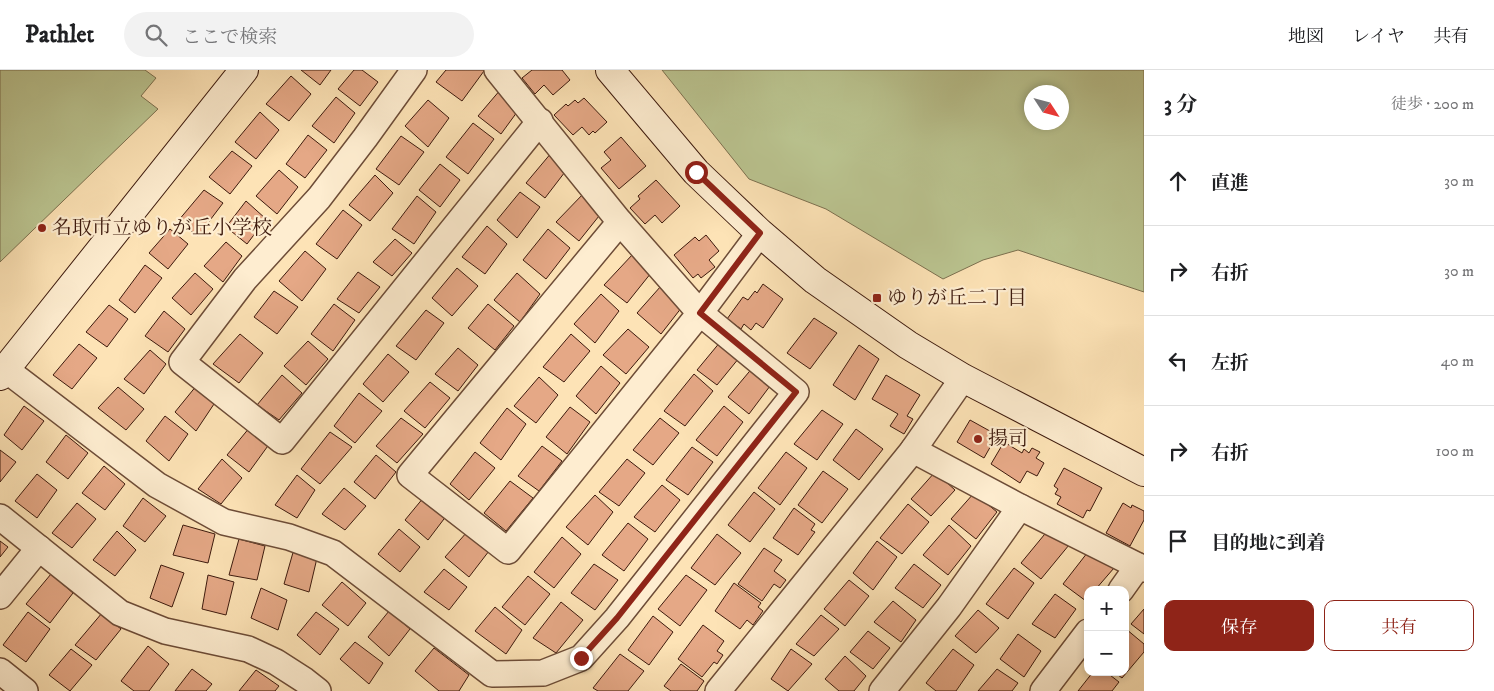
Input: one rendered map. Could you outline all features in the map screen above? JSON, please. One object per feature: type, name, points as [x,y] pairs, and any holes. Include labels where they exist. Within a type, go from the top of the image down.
[{"type":"street","points":[[244,70],[3,372],[157,486],[224,522],[289,537],[333,553],[492,674],[543,673],[581,658],[617,618],[796,392],[700,313],[620,222],[497,70]]},
{"type":"street","points":[[414,70],[366,138],[319,198],[245,279],[182,362],[282,441],[540,121]]},
{"type":"street","points":[[610,70],[696,172],[760,233],[815,280],[908,345],[963,378],[1144,472]]},
{"type":"street","points":[[620,222],[410,475],[508,551],[700,313],[760,233]]},
{"type":"street","points":[[718,691],[913,450],[963,378]]},
{"type":"street","points":[[913,450],[1141,568],[1124,586]]},
{"type":"street","points":[[882,691],[949,607],[1020,507]]},
{"type":"street","points":[[0,517],[120,613],[165,631],[248,649],[276,662],[318,691]]},
{"type":"street","points":[[0,596],[39,548]]},
{"type":"street","points":[[1043,691],[1084,637]]},
{"type":"street","points":[[0,671],[25,691]]},
{"type":"green space","name":"名取市立ゆりが丘小学校","points":[[0,70],[145,70],[156,78],[141,96],[158,109],[0,262]]},
{"type":"green space","points":[[662,70],[1144,70],[1144,292],[1018,250],[983,260],[943,279],[826,209],[749,179]]},
{"type":"building","points":[[301,70],[331,70],[320,85]]},
{"type":"building","points":[[354,70],[362,70],[378,82],[360,106],[338,89]]},
{"type":"building","points":[[446,70],[484,71],[462,101],[436,82]]},
{"type":"building","points":[[532,70],[562,70],[570,80],[553,95],[544,85],[535,94],[522,78]]},
{"type":"building","points":[[291,76],[311,94],[289,121],[266,104]]},
{"type":"building","points":[[501,89],[520,108],[501,134],[478,116]]},
{"type":"building","points":[[336,97],[355,113],[334,143],[312,126]]},
{"type":"building","points":[[584,98],[607,122],[595,133],[593,131],[589,135],[582,127],[573,135],[554,115],[566,104],[568,106],[575,100],[578,103]]},
{"type":"building","points":[[428,100],[449,118],[428,147],[405,126]]},
{"type":"building","points":[[260,112],[279,130],[256,159],[235,142]]},
{"type":"building","points":[[473,123],[494,139],[468,174],[446,157]]},
{"type":"building","points":[[308,135],[327,150],[305,178],[286,164]]},
{"type":"building","points":[[401,136],[424,152],[399,185],[376,169]]},
{"type":"building","points":[[621,137],[646,166],[619,189],[601,168],[611,160],[604,152]]},
{"type":"building","points":[[232,151],[252,166],[230,194],[209,177]]},
{"type":"building","points":[[552,152],[568,168],[545,198],[526,183]]},
{"type":"building","points":[[440,164],[460,180],[440,207],[419,190]]},
{"type":"building","points":[[279,170],[298,187],[277,214],[256,196]]},
{"type":"building","points":[[375,175],[393,193],[370,221],[349,205]]},
{"type":"building","points":[[656,180],[680,206],[662,223],[655,215],[645,224],[630,208],[640,199],[638,196]]},
{"type":"building","points":[[204,190],[223,203],[198,236],[178,221]]},
{"type":"building","points":[[520,192],[540,207],[517,238],[497,220]]},
{"type":"building","points":[[585,192],[603,211],[579,241],[556,222]]},
{"type":"building","points":[[417,196],[436,212],[414,244],[392,229]]},
{"type":"building","points":[[246,201],[266,219],[247,244],[226,227]]},
{"type":"building","points":[[343,210],[362,225],[337,259],[316,244]]},
{"type":"building","points":[[487,226],[507,244],[485,274],[462,257]]},
{"type":"building","points":[[170,229],[188,244],[168,269],[149,253]]},
{"type":"building","points":[[548,229],[570,248],[546,279],[523,260]]},
{"type":"building","points":[[706,235],[719,251],[709,260],[715,267],[701,278],[698,274],[693,278],[674,255],[695,237],[699,241]]},
{"type":"building","points":[[395,239],[412,253],[392,276],[373,262]]},
{"type":"building","points":[[226,242],[242,256],[223,282],[204,266]]},
{"type":"building","points":[[305,251],[326,269],[302,301],[279,281]]},
{"type":"building","points":[[633,254],[651,273],[627,303],[604,285]]},
{"type":"building","points":[[145,265],[162,278],[135,313],[119,300]]},
{"type":"building","points":[[457,268],[478,286],[452,316],[432,298]]},
{"type":"building","points":[[358,272],[380,287],[359,313],[337,299]]},
{"type":"building","points":[[195,273],[213,289],[191,315],[172,298]]},
{"type":"building","points":[[517,273],[540,294],[520,322],[494,300]]},
{"type":"building","points":[[763,284],[783,299],[763,328],[756,323],[751,330],[744,324],[741,329],[727,319],[743,297],[748,300],[755,291],[757,293]]},
{"type":"building","points":[[661,286],[682,307],[661,334],[637,313]]},
{"type":"building","points":[[274,291],[298,307],[277,334],[254,317]]},
{"type":"building","points":[[601,294],[619,311],[595,343],[574,324]]},
{"type":"building","points":[[334,304],[355,320],[333,351],[311,334]]},
{"type":"building","points":[[488,304],[514,326],[495,350],[468,328]]},
{"type":"building","points":[[109,305],[128,319],[107,347],[86,332]]},
{"type":"building","points":[[426,310],[444,323],[416,360],[396,346]]},
{"type":"building","points":[[164,311],[185,329],[168,352],[145,336]]},
{"type":"building","points":[[814,318],[837,333],[810,369],[787,353]]},
{"type":"building","points":[[628,329],[649,347],[626,374],[603,355]]},
{"type":"building","points":[[240,334],[263,353],[239,383],[213,364]]},
{"type":"building","points":[[571,334],[590,351],[564,382],[543,367]]},
{"type":"building","points":[[308,341],[328,359],[306,385],[284,366]]},
{"type":"building","points":[[721,341],[739,358],[717,385],[697,370]]},
{"type":"building","points":[[79,344],[97,358],[72,389],[53,375]]},
{"type":"building","points":[[859,345],[879,359],[855,400],[833,385]]},
{"type":"building","points":[[458,348],[478,365],[458,391],[435,374]]},
{"type":"building","points":[[150,350],[166,364],[144,394],[124,379]]},
{"type":"building","points":[[388,354],[409,372],[383,402],[363,384]]},
{"type":"building","points":[[601,366],[620,383],[596,414],[576,396]]},
{"type":"building","points":[[754,366],[773,382],[749,414],[728,397]]},
{"type":"building","points":[[694,374],[713,391],[685,426],[664,411]]},
{"type":"building","points":[[282,375],[302,393],[279,420],[257,405]]},
{"type":"building","points":[[886,375],[920,395],[907,416],[913,419],[904,434],[890,426],[898,414],[872,399]]},
{"type":"building","points":[[539,377],[558,395],[536,423],[514,406]]},
{"type":"building","points":[[430,382],[450,398],[425,428],[404,411]]},
{"type":"building","points":[[197,385],[216,401],[196,431],[175,412]]},
{"type":"building","points":[[118,387],[144,409],[126,430],[98,408]]},
{"type":"building","points":[[359,393],[382,411],[355,443],[334,426]]},
{"type":"building","points":[[24,406],[44,421],[22,450],[4,435]]},
{"type":"building","points":[[724,406],[743,422],[717,456],[696,440]]},
{"type":"building","points":[[570,407],[590,422],[567,454],[546,437]]},
{"type":"building","points":[[507,408],[526,424],[501,460],[480,443]]},
{"type":"building","points":[[822,410],[843,424],[817,460],[794,444]]},
{"type":"building","points":[[165,416],[188,434],[169,461],[146,441]]},
{"type":"building","points":[[401,418],[423,434],[397,463],[376,446]]},
{"type":"building","points":[[660,418],[679,433],[653,465],[633,450]]},
{"type":"building","points":[[970,420],[997,435],[984,458],[957,442]]},
{"type":"building","points":[[250,427],[270,443],[249,472],[227,455]]},
{"type":"building","points":[[856,429],[883,449],[859,480],[833,460]]},
{"type":"building","points":[[330,432],[352,447],[320,484],[301,469]]},
{"type":"building","points":[[66,435],[88,453],[68,479],[46,462]]},
{"type":"building","points":[[1004,442],[1022,453],[1024,449],[1029,453],[1032,448],[1040,452],[1036,458],[1044,463],[1037,476],[1027,471],[1020,483],[991,464]]},
{"type":"building","points":[[542,446],[562,461],[539,491],[518,476]]},
{"type":"building","points":[[692,447],[713,462],[688,495],[666,480]]},
{"type":"building","points":[[0,450],[16,462],[0,482]]},
{"type":"building","points":[[475,452],[495,468],[469,500],[450,484]]},
{"type":"building","points":[[786,452],[807,468],[780,505],[758,488]]},
{"type":"building","points":[[376,455],[396,472],[375,499],[354,482]]},
{"type":"building","points":[[222,459],[242,478],[221,504],[198,489]]},
{"type":"building","points":[[627,459],[645,473],[619,506],[599,492]]},
{"type":"building","points":[[104,466],[125,484],[105,510],[82,493]]},
{"type":"building","points":[[1064,468],[1102,488],[1090,511],[1087,510],[1083,518],[1057,504],[1061,497],[1055,494],[1058,489],[1054,486]]},
{"type":"building","points":[[823,471],[848,489],[822,523],[798,505]]},
{"type":"building","points":[[935,472],[955,490],[931,516],[911,499]]},
{"type":"building","points":[[37,474],[57,490],[37,518],[15,501]]},
{"type":"building","points":[[297,475],[315,490],[297,518],[275,505]]},
{"type":"building","points":[[510,481],[533,498],[506,531],[484,513]]},
{"type":"building","points":[[662,485],[680,500],[655,532],[634,517]]},
{"type":"building","points":[[344,488],[366,506],[345,530],[322,514]]},
{"type":"building","points":[[754,492],[775,509],[750,542],[728,525]]},
{"type":"building","points":[[974,493],[997,512],[976,539],[951,519]]},
{"type":"building","points":[[595,495],[613,512],[588,545],[566,527]]},
{"type":"building","points":[[424,497],[447,515],[428,540],[405,520]]},
{"type":"building","points":[[143,498],[166,516],[145,542],[123,526]]},
{"type":"building","points":[[77,503],[96,519],[72,548],[52,533]]},
{"type":"building","points":[[1123,503],[1131,508],[1132,505],[1144,511],[1144,520],[1130,546],[1106,533]]},
{"type":"building","points":[[908,504],[929,522],[902,554],[880,538]]},
{"type":"building","points":[[794,508],[815,524],[811,530],[815,532],[798,555],[773,538]]},
{"type":"building","points":[[628,523],[648,539],[624,571],[602,555]]},
{"type":"building","points":[[183,525],[215,534],[208,563],[173,555]]},
{"type":"building","points":[[949,525],[971,546],[948,575],[923,555]]},
{"type":"building","points":[[399,529],[420,547],[400,572],[378,554]]},
{"type":"building","points":[[1049,529],[1069,545],[1041,579],[1021,563]]},
{"type":"building","points":[[117,531],[136,550],[115,576],[93,560]]},
{"type":"building","points":[[467,532],[489,551],[469,577],[445,557]]},
{"type":"building","points":[[717,534],[741,553],[715,585],[691,568]]},
{"type":"building","points":[[562,537],[581,554],[554,588],[534,572]]},
{"type":"building","points":[[239,539],[265,546],[257,580],[229,575]]},
{"type":"building","points":[[0,541],[8,547],[0,557]]},
{"type":"building","points":[[877,541],[897,557],[873,590],[853,573]]},
{"type":"building","points":[[764,548],[782,560],[774,571],[786,580],[780,588],[774,584],[762,601],[738,584]]},
{"type":"building","points":[[1091,548],[1114,568],[1098,586],[1084,586],[1084,600],[1063,584]]},
{"type":"building","points":[[294,549],[317,558],[309,592],[284,584]]},
{"type":"building","points":[[594,564],[618,580],[595,610],[571,593]]},
{"type":"building","points":[[914,564],[941,585],[923,608],[895,588]]},
{"type":"building","points":[[161,565],[184,573],[172,607],[150,598]]},
{"type":"building","points":[[1014,568],[1034,583],[1008,619],[986,604]]},
{"type":"building","points":[[444,569],[467,587],[449,610],[424,592]]},
{"type":"building","points":[[51,574],[73,593],[50,623],[26,604]]},
{"type":"building","points":[[208,575],[234,582],[226,615],[202,609]]},
{"type":"building","points":[[686,575],[707,590],[680,626],[658,609]]},
{"type":"building","points":[[528,576],[550,594],[525,625],[502,607]]},
{"type":"building","points":[[849,580],[869,596],[845,626],[824,609]]},
{"type":"building","points":[[342,582],[366,603],[348,626],[322,605]]},
{"type":"building","points":[[734,583],[761,603],[758,607],[763,611],[753,625],[747,620],[740,629],[715,611]]},
{"type":"building","points":[[261,588],[287,600],[278,630],[251,618]]},
{"type":"building","points":[[1055,594],[1076,609],[1055,638],[1032,624]]},
{"type":"building","points":[[893,601],[916,620],[901,642],[874,622]]},
{"type":"building","points":[[561,602],[583,620],[556,653],[533,638]]},
{"type":"building","points":[[495,607],[522,630],[506,654],[475,631]]},
{"type":"building","points":[[1144,609],[1144,634],[1131,624]]},
{"type":"building","points":[[978,610],[999,628],[976,653],[955,636]]},
{"type":"building","points":[[389,611],[410,629],[389,656],[368,637]]},
{"type":"building","points":[[28,612],[50,629],[26,662],[3,645]]},
{"type":"building","points":[[316,612],[339,629],[320,655],[297,635]]},
{"type":"building","points":[[102,613],[121,629],[96,660],[75,645]]},
{"type":"building","points":[[821,615],[839,629],[814,656],[796,644]]},
{"type":"building","points":[[653,616],[673,632],[649,665],[628,650]]},
{"type":"building","points":[[703,625],[724,641],[717,651],[723,655],[717,664],[714,662],[702,677],[678,659]]},
{"type":"building","points":[[868,631],[890,648],[873,669],[850,652]]},
{"type":"building","points":[[1129,632],[1144,644],[1144,652],[1129,670]]},
{"type":"building","points":[[1018,634],[1041,651],[1024,677],[1000,659]]},
{"type":"building","points":[[355,642],[383,663],[369,684],[340,659]]},
{"type":"building","points":[[148,646],[169,664],[149,691],[134,691],[121,681]]},
{"type":"building","points":[[434,648],[469,675],[459,691],[439,691],[415,671]]},
{"type":"building","points":[[71,649],[92,665],[70,691],[49,675]]},
{"type":"building","points":[[791,649],[812,664],[788,691],[771,679]]},
{"type":"building","points":[[953,649],[974,665],[956,691],[936,691],[926,683]]},
{"type":"building","points":[[620,654],[644,671],[628,691],[598,691],[593,688]]},
{"type":"building","points":[[845,656],[866,676],[854,691],[839,691],[825,679]]},
{"type":"building","points":[[681,664],[704,681],[697,691],[671,691],[664,686]]},
{"type":"building","points":[[192,669],[212,684],[206,691],[175,691]]},
{"type":"building","points":[[997,669],[1018,683],[1012,691],[978,691]]},
{"type":"building","points":[[256,670],[279,686],[275,691],[239,691]]},
{"type":"building","points":[[1090,676],[1111,676],[1119,682],[1112,691],[1078,691]]},
{"type":"place","name":"名取市立ゆりが丘小学校","points":[[42,228]]},
{"type":"place","name":"ゆりが丘二丁目","points":[[877,298]]},
{"type":"place","name":"揚司","points":[[978,439]]},
{"type":"route","points":[[581,658],[617,618],[796,392],[700,313],[760,233],[696,172]]}]
